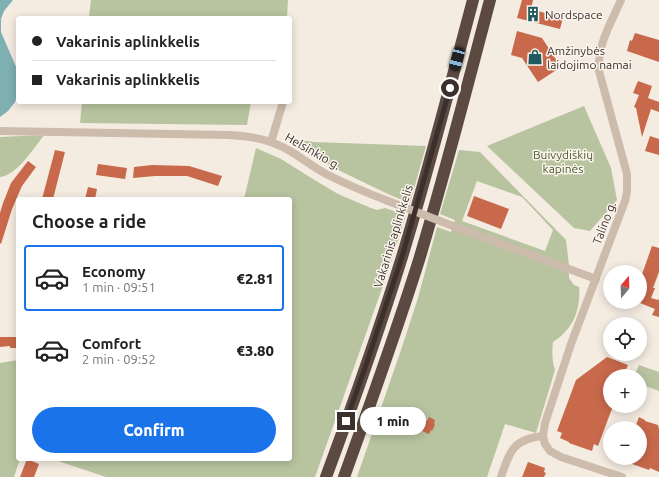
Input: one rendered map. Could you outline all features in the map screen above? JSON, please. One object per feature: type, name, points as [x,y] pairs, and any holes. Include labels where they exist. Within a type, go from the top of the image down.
[{"type":"highway","name":"Vakarinis aplinkkelis","points":[[326,477],[366,365],[402,257],[440,125],[473,0]]},
{"type":"highway","points":[[344,477],[384,366],[419,258],[490,0]]},
{"type":"street","name":"Talino g.","points":[[543,436],[545,423],[564,363],[628,192],[627,174],[598,63],[602,41],[621,0]]},
{"type":"street","points":[[271,142],[282,104]]},
{"type":"street","name":"Helsinkio g.","points":[[0,131],[228,135],[251,137],[271,142],[290,151],[347,185],[596,279]]},
{"type":"street","points":[[501,477],[512,451],[517,444],[525,439],[543,436],[544,444],[550,451],[561,457],[622,477]]},
{"type":"green space","points":[[91,0],[288,0],[287,16],[89,16]]},
{"type":"green space","points":[[82,104],[251,104],[247,125],[80,123]]},
{"type":"green space","name":"Buivydiškių kapinės","points":[[584,106],[611,168],[617,200],[590,231],[574,228],[487,146]]},
{"type":"green space","points":[[44,135],[19,166],[12,172],[0,177],[0,137]]},
{"type":"green space","points":[[286,138],[314,142],[426,146],[410,203],[334,168]]},
{"type":"green space","points":[[256,148],[281,159],[338,194],[377,210],[385,208],[406,215],[390,266],[315,477],[106,477],[58,461],[292,461],[292,197],[244,197]]},
{"type":"green space","points":[[459,150],[480,152],[566,240],[569,278],[574,285],[579,287],[579,303],[577,311],[571,325],[553,342],[552,356],[555,370],[536,433],[505,424],[487,477],[357,477],[418,298],[437,227],[451,232],[455,220],[440,214]],"holes":[[[477,181],[522,197],[553,230],[545,251],[462,221]]]},
{"type":"green space","points":[[16,360],[16,461],[19,461],[14,477],[0,477],[0,363]]},
{"type":"green space","points":[[639,365],[659,372],[659,391],[647,387],[647,369],[637,369]]},
{"type":"water","points":[[0,0],[13,0],[4,11],[1,19],[1,32],[16,67],[16,99],[8,111],[0,117]]},
{"type":"building","name":"Nordspace","points":[[522,0],[533,0],[531,9],[563,18],[560,29],[517,18]]},
{"type":"building","name":"Amžinybės laidojimo namai","points":[[517,31],[542,38],[561,67],[538,82],[522,58],[511,55]]},
{"type":"building","points":[[635,33],[659,40],[659,62],[627,51],[630,40],[632,41]]},
{"type":"building","points":[[638,81],[652,86],[648,98],[659,102],[659,112],[651,109],[642,137],[636,108],[634,107],[639,95],[633,93]]},
{"type":"building","points":[[650,136],[659,139],[659,155],[645,151]]},
{"type":"building","points":[[55,150],[65,152],[54,197],[43,197]]},
{"type":"building","points":[[28,161],[36,167],[16,197],[1,244],[0,213],[11,183]]},
{"type":"building","points":[[98,164],[127,168],[125,179],[96,175]]},
{"type":"building","points":[[152,165],[189,166],[222,176],[218,186],[187,176],[133,178],[134,167]]},
{"type":"building","points":[[88,187],[97,189],[95,197],[86,197]]},
{"type":"building","points":[[474,196],[509,209],[501,229],[467,216]]},
{"type":"building","points":[[652,246],[659,248],[659,272],[651,298],[659,299],[659,317],[652,315],[655,309],[647,306],[647,265],[645,265]]},
{"type":"building","points":[[0,337],[16,337],[16,348],[10,348],[10,346],[0,347]]},
{"type":"building","points":[[603,360],[618,361],[628,365],[626,369],[603,369],[603,413],[610,413],[607,421],[603,421],[603,433],[598,446],[594,444],[592,451],[569,443],[560,438],[562,433],[557,431],[576,380]]},
{"type":"building","points":[[429,417],[435,420],[435,425],[429,434],[422,431],[423,429],[421,428],[425,420],[427,421]]},
{"type":"building","points":[[639,417],[645,420],[645,421],[638,421]]},
{"type":"building","points":[[647,422],[658,425],[659,429],[659,472],[650,468],[649,470],[635,465],[647,465]]},
{"type":"building","points":[[26,461],[32,461],[39,464],[34,477],[20,477]]},
{"type":"building","points":[[528,462],[545,468],[544,472],[546,473],[544,477],[522,477]]},
{"type":"place","name":"Nordspace","points":[[533,14]]},
{"type":"place","name":"Amžinybės laidojimo namai","points":[[535,57]]},
{"type":"route","points":[[346,421],[384,314],[402,257],[450,88]]}]
